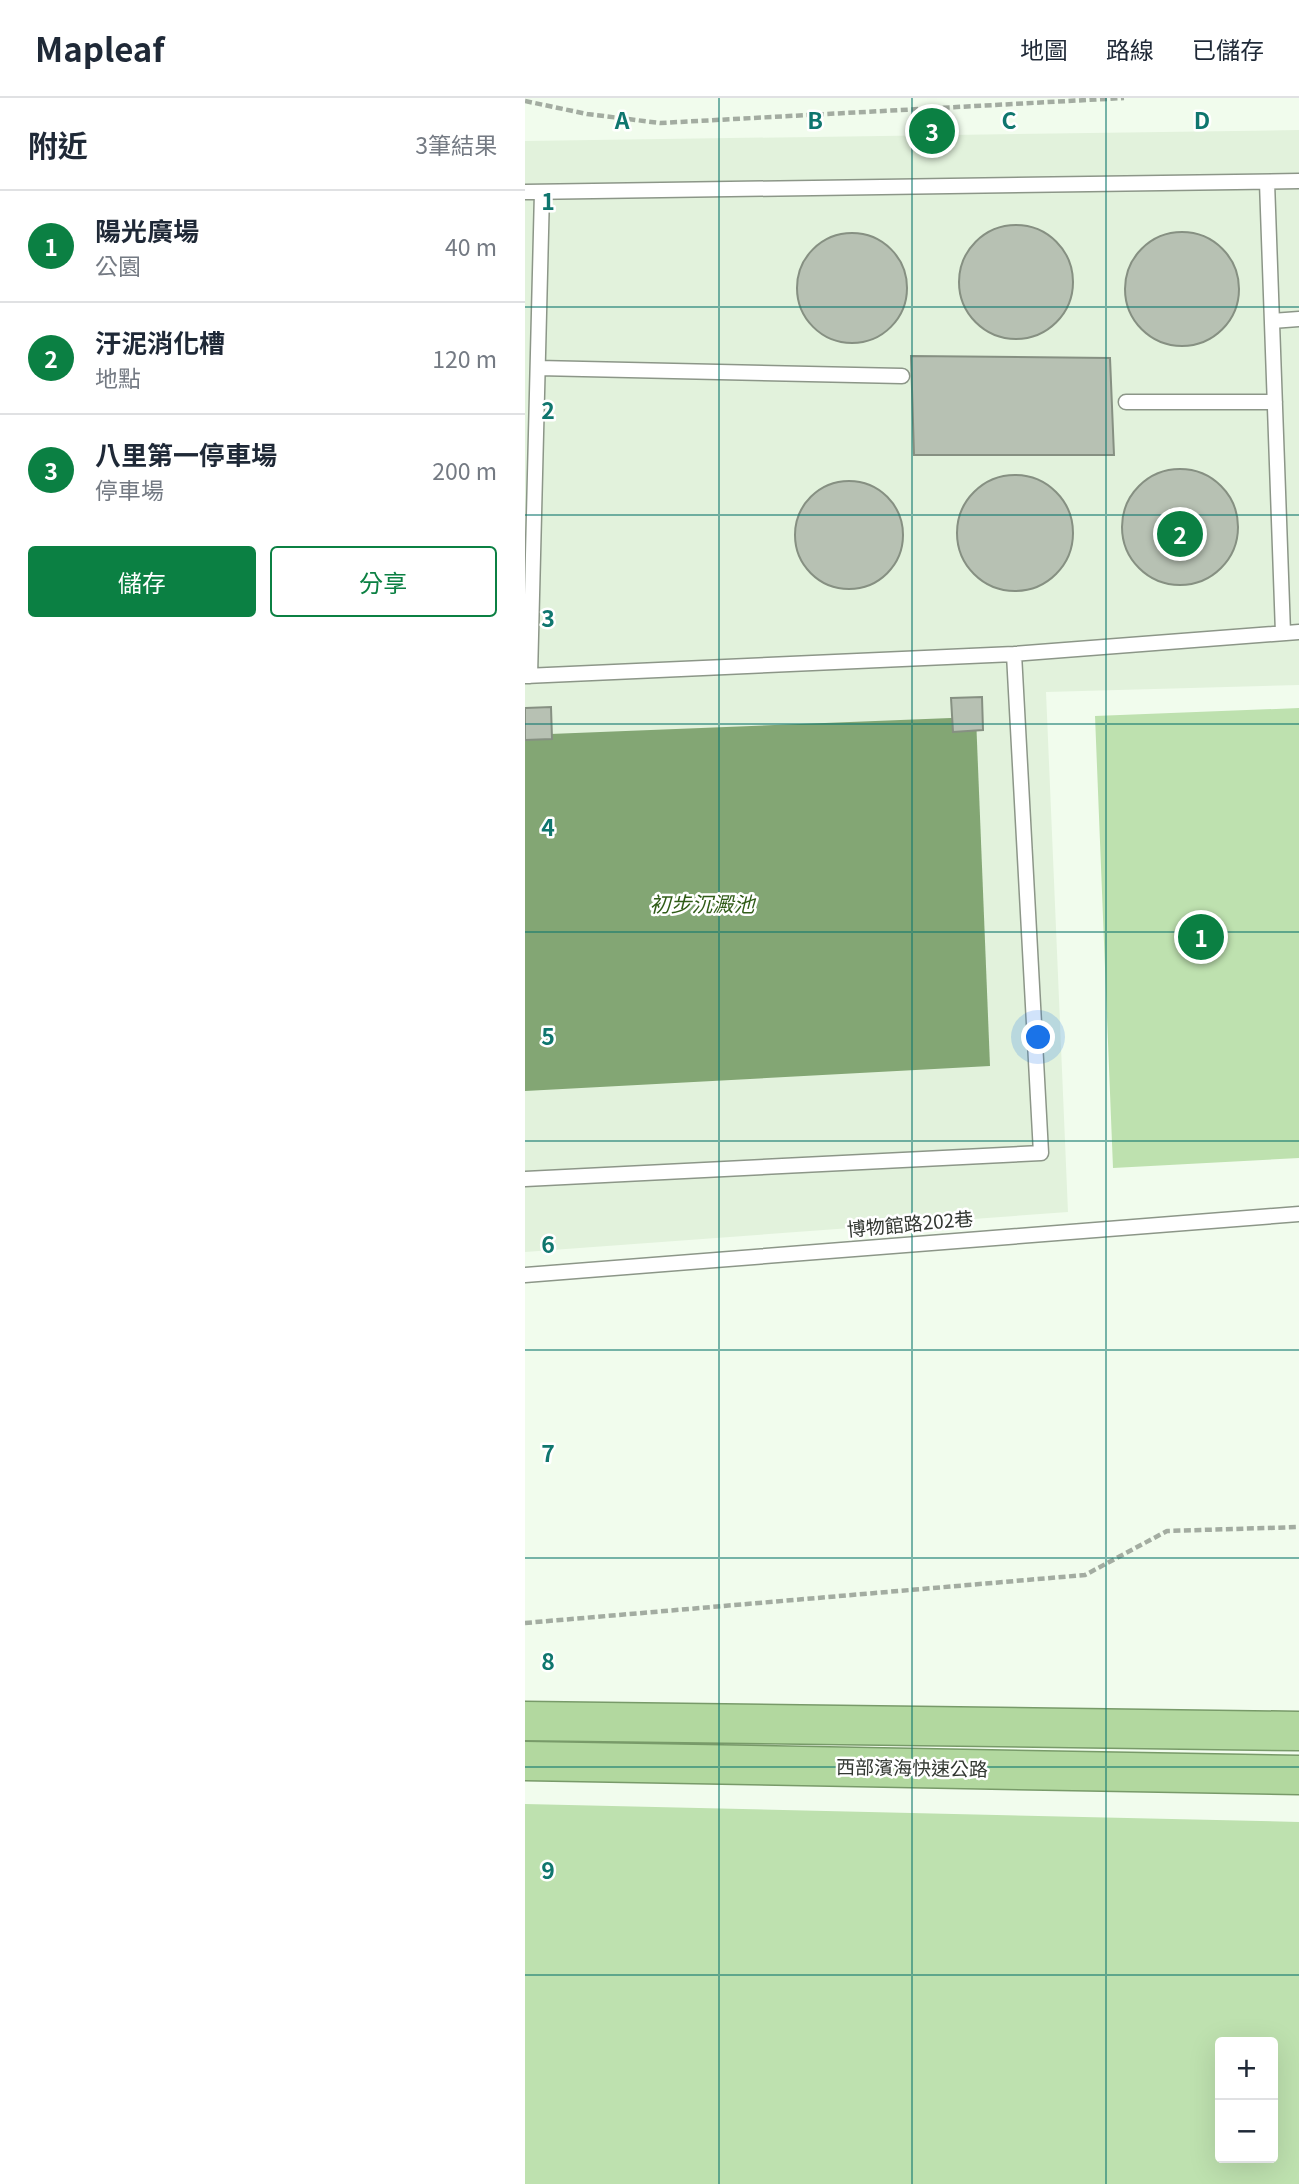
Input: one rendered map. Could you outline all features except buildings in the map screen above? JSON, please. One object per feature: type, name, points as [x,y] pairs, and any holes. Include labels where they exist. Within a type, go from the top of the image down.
[{"type":"highway","points":[[525,1721],[1299,1731]]},
{"type":"highway","name":"西部濱海快速公路","points":[[525,1761],[1299,1775]]},
{"type":"lane","points":[[525,192],[1299,181]]},
{"type":"lane","points":[[1267,182],[1283,633]]},
{"type":"lane","points":[[542,192],[527,676],[1014,654],[1299,632]]},
{"type":"lane","points":[[1272,321],[1299,319]]},
{"type":"lane","points":[[538,368],[902,376]]},
{"type":"lane","points":[[1126,402],[1275,402]]},
{"type":"lane","points":[[525,1179],[1041,1153],[1014,654]]},
{"type":"lane","name":"博物館路202巷","points":[[525,1275],[1299,1214]]},
{"type":"path","points":[[525,100],[587,114],[660,123],[1124,98]]},
{"type":"path","points":[[525,1623],[1085,1575],[1167,1531],[1299,1527]]},
{"type":"shaded area","points":[[1299,130],[1299,685],[1046,692],[1068,1212],[525,1252],[525,141]]},
{"type":"shaded area","points":[[1299,708],[1299,1158],[1113,1168],[1095,716]]},
{"type":"shaded area","points":[[525,1804],[1299,1822],[1299,2184],[525,2184]]},
{"type":"water","name":"初步沉澱池","points":[[976,717],[990,1066],[525,1091],[525,735]]},
{"type":"place","name":"八里第一停車場","points":[[932,131]]},
{"type":"place","name":"汙泥消化槽","points":[[1180,534]]},
{"type":"place","name":"陽光廣場","points":[[1201,937]]}]
